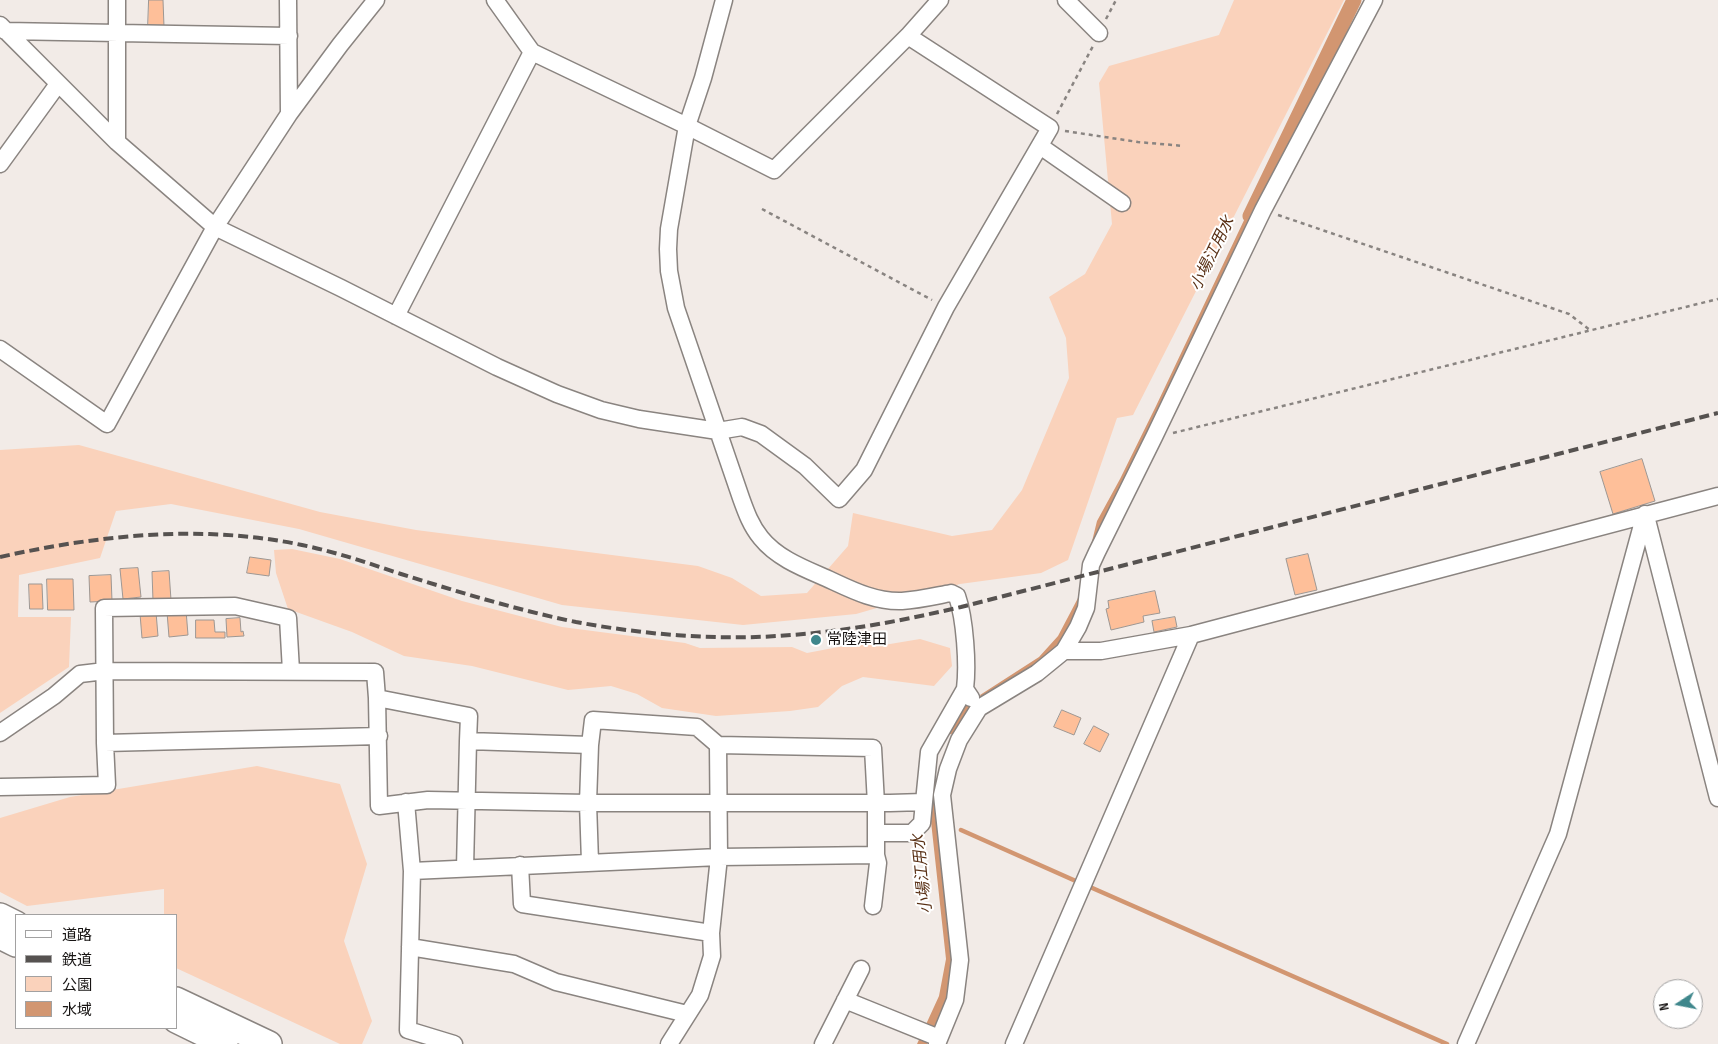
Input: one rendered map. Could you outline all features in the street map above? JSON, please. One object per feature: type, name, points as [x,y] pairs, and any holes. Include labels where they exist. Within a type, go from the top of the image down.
[{"type":"highway","points":[[0,916],[15,924]]},
{"type":"highway","points":[[0,936],[15,944]]},
{"type":"highway","points":[[178,1001],[269,1044]]},
{"type":"highway","points":[[178,1021],[225,1044]]},
{"type":"street","points":[[117,0],[117,142]]},
{"type":"street","points":[[288,0],[289,114]]},
{"type":"street","points":[[0,349],[107,424],[215,227],[289,114],[340,44],[376,0]]},
{"type":"street","points":[[495,0],[532,52],[774,170],[908,36],[940,0]]},
{"type":"street","points":[[724,0],[703,78],[687,126],[669,229],[669,271],[676,308],[750,523],[776,553],[846,589],[870,597],[901,601],[951,593],[957,596],[961,607],[966,676],[964,689],[929,752],[922,823],[912,833],[876,833]]},
{"type":"street","points":[[1066,0],[1099,33]]},
{"type":"street","points":[[845,1000],[932,1037],[955,1000],[960,960],[942,795],[948,769],[959,740],[979,708],[1037,673],[1064,651],[1078,627],[1086,608],[1091,565],[1097,552],[1263,210],[1374,0]]},
{"type":"street","points":[[3,28],[117,33],[288,36]]},
{"type":"street","points":[[3,28],[117,142],[215,227],[497,368],[557,394],[601,410],[639,419],[718,431],[742,427],[760,434],[805,466],[838,499],[864,470],[946,307],[1050,128],[908,36]]},
{"type":"street","points":[[396,316],[532,52]]},
{"type":"street","points":[[0,164],[58,84]]},
{"type":"street","points":[[1040,146],[1122,203]]},
{"type":"street","points":[[1064,651],[1101,651],[1191,635],[1718,496]]},
{"type":"street","points":[[1466,1044],[1558,834],[1645,542],[1646,514]]},
{"type":"street","points":[[1645,542],[1718,798]]},
{"type":"street","points":[[0,787],[107,785],[104,608],[235,606],[288,618],[291,671]]},
{"type":"street","points":[[1014,1044],[1191,635]]},
{"type":"street","points":[[0,733],[54,696],[80,674],[105,671],[375,672],[378,698],[379,806],[406,802],[466,801],[876,804],[924,802]]},
{"type":"street","points":[[964,689],[979,708]]},
{"type":"street","points":[[378,698],[469,716],[465,868]]},
{"type":"street","points":[[590,862],[588,803],[593,720],[697,727],[718,745],[873,748],[876,855],[878,863],[873,906]]},
{"type":"street","points":[[105,743],[378,736]]},
{"type":"street","points":[[468,741],[590,745]]},
{"type":"street","points":[[669,1044],[700,994],[712,956],[711,933],[719,857],[718,745]]},
{"type":"street","points":[[406,802],[412,871],[408,1030],[454,1044]]},
{"type":"street","points":[[412,871],[719,857],[876,855]]},
{"type":"street","points":[[520,865],[522,904],[711,933]]},
{"type":"street","points":[[410,947],[514,964],[556,982],[688,1014]]},
{"type":"street","points":[[823,1044],[861,969]]},
{"type":"path","points":[[1116,0],[1050,128],[1138,142],[1184,146]]},
{"type":"path","points":[[762,209],[946,307]]},
{"type":"path","points":[[1263,210],[1570,314],[1590,330]]},
{"type":"path","points":[[1154,437],[1718,299]]},
{"type":"green space","points":[[1234,0],[1344,0],[1133,415],[1117,418],[1068,560],[1041,573],[960,584],[856,614],[743,625],[562,605],[299,529],[171,504],[116,511],[100,558],[19,575],[18,617],[71,617],[69,667],[0,713],[0,450],[79,445],[320,512],[416,530],[698,566],[732,578],[761,596],[807,593],[848,546],[853,513],[952,536],[992,530],[1022,490],[1069,378],[1066,338],[1049,297],[1085,274],[1112,224],[1099,83],[1109,66],[1219,35]]},
{"type":"green space","points":[[292,549],[340,559],[462,601],[562,627],[685,643],[700,648],[792,647],[807,653],[870,641],[884,645],[920,639],[950,648],[952,666],[934,686],[863,677],[842,686],[818,707],[790,711],[716,716],[662,708],[637,694],[611,686],[568,690],[472,666],[404,656],[352,632],[288,609],[276,573],[274,550]]},
{"type":"green space","points":[[257,766],[340,784],[367,864],[344,941],[372,1021],[362,1044],[340,1044],[178,969],[178,914],[164,914],[164,889],[27,906],[0,892],[0,818],[70,797]]},
{"type":"water","points":[[1255,197],[1262,201],[1162,410],[1083,603],[1064,641],[1043,664],[983,702],[980,695],[1039,657],[1058,636],[1078,598],[1097,521],[1156,406]]},
{"type":"water","points":[[936,793],[954,958],[948,1000],[927,1044],[917,1044],[939,996],[946,959],[928,794]]},
{"type":"building","points":[[149,0],[163,0],[164,27],[148,27]]},
{"type":"building","points":[[1642,459],[1655,501],[1613,514],[1600,472]]},
{"type":"building","points":[[1308,554],[1317,590],[1295,595],[1286,559]]},
{"type":"building","points":[[250,557],[271,560],[269,576],[247,573]]},
{"type":"building","points":[[138,568],[141,597],[123,599],[120,569]]},
{"type":"building","points":[[169,571],[171,600],[153,601],[152,572]]},
{"type":"building","points":[[111,575],[112,601],[90,602],[89,576]]},
{"type":"building","points":[[47,579],[73,579],[74,610],[48,610]]},
{"type":"building","points":[[29,584],[42,584],[43,609],[30,609]]},
{"type":"building","points":[[1155,591],[1160,613],[1143,616],[1144,622],[1111,630],[1106,609],[1109,608],[1108,601]]},
{"type":"building","points":[[186,610],[188,635],[169,637],[167,612]]},
{"type":"building","points":[[156,612],[158,636],[142,638],[140,614]]},
{"type":"building","points":[[1175,617],[1177,627],[1154,632],[1152,621]]},
{"type":"building","points":[[240,618],[241,632],[243,631],[244,636],[227,637],[226,619]]},
{"type":"building","points":[[196,620],[214,620],[215,632],[225,632],[225,638],[196,638]]},
{"type":"building","points":[[1062,710],[1081,718],[1074,735],[1054,727]]},
{"type":"building","points":[[1094,726],[1109,734],[1100,752],[1084,744]]},
{"type":"waterway","name":"小場江用水","points":[[1250,216],[1354,0]]},
{"type":"waterway","name":"小場江用水","points":[[949,727],[953,719],[969,705]]},
{"type":"waterway","points":[[961,830],[1078,882]]},
{"type":"waterway","points":[[1090,887],[1447,1044]]},
{"type":"railway","points":[[0,557],[37,549],[113,538],[151,535],[227,535],[302,545],[327,551],[488,600],[532,612],[602,627],[683,636],[764,637],[791,635],[877,624],[961,607],[1718,413]]},
{"type":"place","name":"常陸津田","points":[[816,640]]}]
